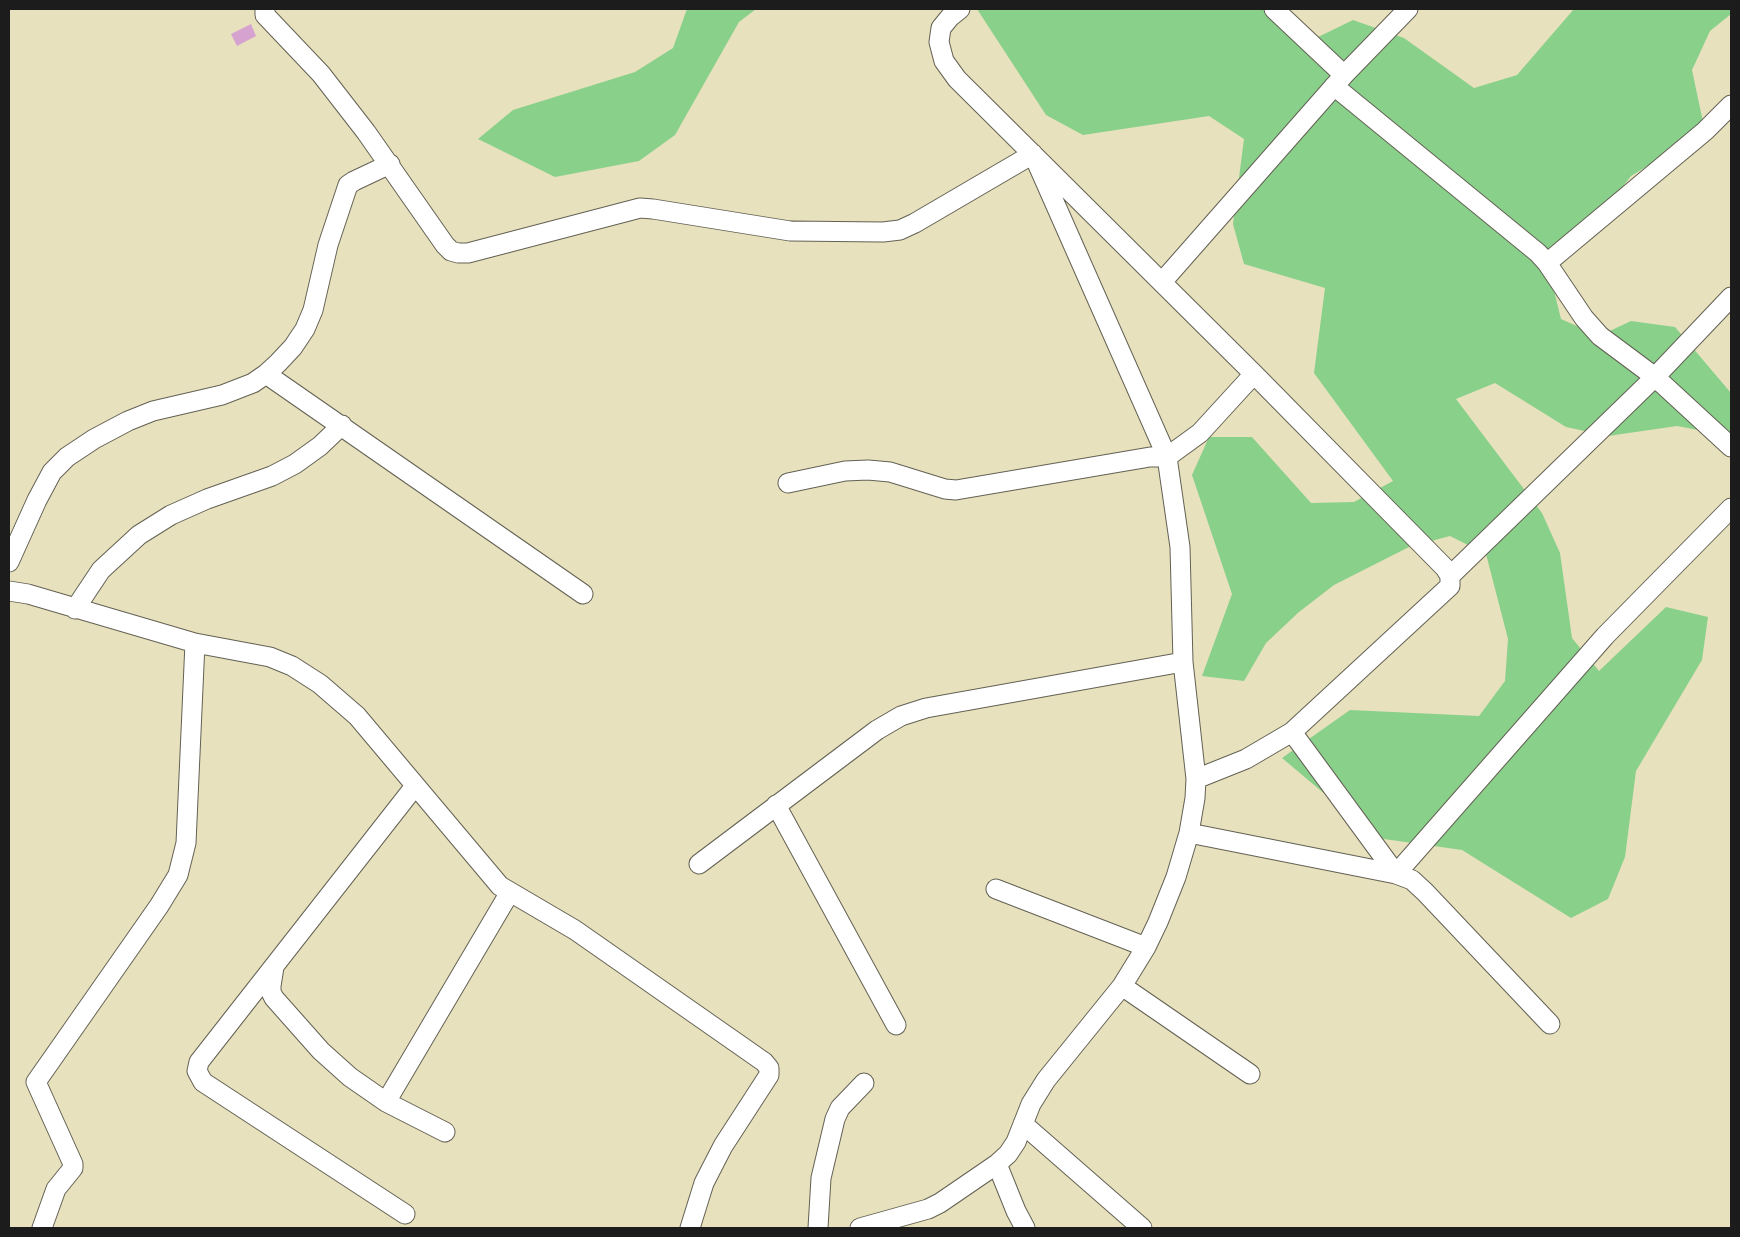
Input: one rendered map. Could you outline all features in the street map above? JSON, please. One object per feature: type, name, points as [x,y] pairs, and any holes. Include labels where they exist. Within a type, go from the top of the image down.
[{"type":"street","points":[[265,9],[265,15],[321,74],[390,164],[445,246],[451,251],[468,253],[640,208],[790,231],[883,232],[900,230],[1033,154]]},
{"type":"street","points":[[960,9],[941,28],[938,42],[944,61],[957,79],[1254,374],[1445,568],[1450,576],[1450,586],[1292,732],[1246,759],[1196,779]]},
{"type":"street","points":[[1274,9],[1339,80],[1547,263],[1584,318],[1600,336],[1655,377],[1731,447]]},
{"type":"street","points":[[1162,282],[1339,80],[1408,9]]},
{"type":"street","points":[[1547,263],[1705,131],[1731,105]]},
{"type":"street","points":[[860,1228],[893,1223],[940,1203],[998,1164],[1008,1154],[1016,1142],[1031,1104],[1046,1080],[1122,986],[1146,948],[1169,895],[1189,833],[1195,798],[1196,779],[1183,662],[1180,547],[1167,457],[1033,154]]},
{"type":"street","points":[[9,562],[52,472],[67,457],[94,438],[153,411],[222,395],[253,383],[266,374],[293,346],[305,329],[313,310],[324,258],[348,185],[390,164]]},
{"type":"street","points":[[1450,576],[1655,377],[1731,297]]},
{"type":"street","points":[[266,374],[583,594]]},
{"type":"street","points":[[788,483],[845,471],[868,470],[890,472],[945,489],[956,490],[1150,457],[1167,457],[1200,433],[1254,374]]},
{"type":"street","points":[[75,609],[101,570],[139,536],[172,515],[207,499],[272,476],[295,464],[320,446],[342,426]]},
{"type":"street","points":[[1396,874],[1605,636],[1731,508]]},
{"type":"street","points":[[9,591],[28,594],[195,643],[270,657],[292,666],[320,684],[357,716],[494,880],[510,892],[575,930],[764,1062],[769,1068],[769,1075],[723,1146],[704,1183],[690,1228]]},
{"type":"street","points":[[42,1228],[56,1189],[73,1168],[73,1164],[36,1082],[159,906],[178,875],[186,843],[195,643]]},
{"type":"street","points":[[699,864],[877,730],[901,716],[926,708],[1183,662]]},
{"type":"street","points":[[1292,732],[1396,874]]},
{"type":"street","points":[[404,1214],[203,1082],[197,1072],[199,1062],[415,786]]},
{"type":"street","points":[[776,805],[896,1025]]},
{"type":"street","points":[[1189,833],[1396,874],[1412,880],[1426,892],[1550,1024]]},
{"type":"street","points":[[996,889],[1146,948]]},
{"type":"street","points":[[386,1102],[510,892]]},
{"type":"street","points":[[274,966],[271,986],[274,998],[321,1051],[350,1077],[386,1102],[445,1132]]},
{"type":"street","points":[[1122,986],[1250,1074]]},
{"type":"street","points":[[818,1228],[821,1178],[835,1119],[840,1108],[864,1083]]},
{"type":"street","points":[[1024,1124],[1142,1228]]},
{"type":"street","points":[[998,1164],[1025,1228]]},
{"type":"green space","points":[[687,9],[756,9],[739,22],[675,135],[639,161],[555,177],[478,139],[513,110],[635,72],[673,48]]},
{"type":"green space","points":[[977,9],[1288,9],[1314,39],[1353,20],[1404,38],[1474,88],[1517,75],[1574,9],[1731,9],[1731,14],[1710,31],[1692,70],[1705,131],[1631,176],[1551,278],[1561,319],[1599,336],[1631,321],[1675,327],[1731,393],[1731,432],[1719,434],[1677,426],[1608,436],[1566,427],[1495,383],[1456,399],[1542,513],[1560,553],[1572,638],[1599,671],[1666,607],[1708,617],[1702,660],[1636,771],[1625,857],[1608,899],[1571,918],[1462,850],[1377,838],[1282,758],[1350,710],[1479,716],[1505,681],[1508,639],[1486,554],[1450,536],[1409,547],[1334,585],[1299,612],[1266,643],[1244,681],[1202,676],[1232,594],[1192,475],[1209,437],[1252,437],[1311,503],[1354,502],[1393,481],[1314,373],[1325,288],[1244,264],[1233,224],[1244,139],[1209,116],[1083,135],[1046,115]]},
{"type":"building","points":[[251,24],[256,36],[237,46],[231,34]]}]
